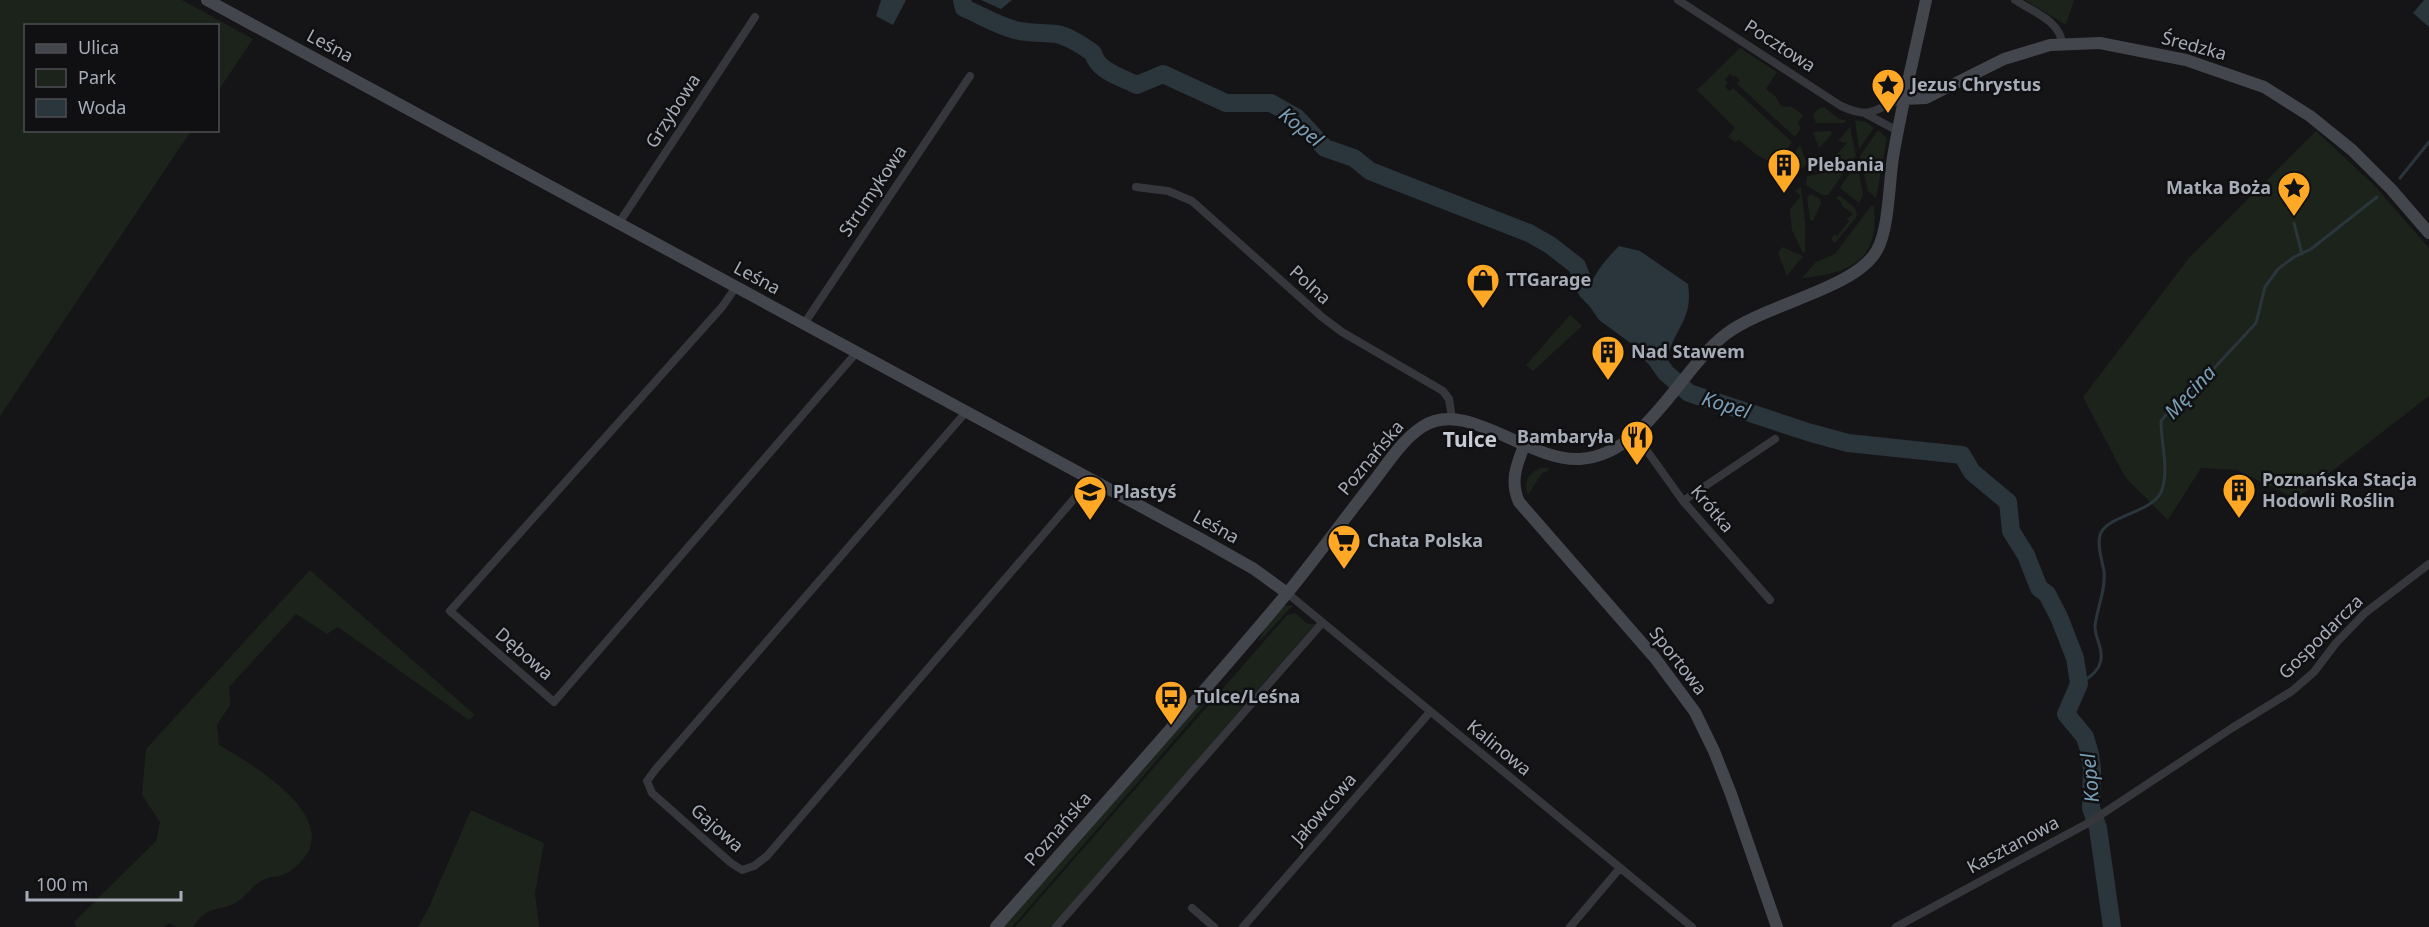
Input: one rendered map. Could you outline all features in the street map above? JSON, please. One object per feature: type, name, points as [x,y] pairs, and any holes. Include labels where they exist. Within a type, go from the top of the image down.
[{"type":"street","name":"Leśna","points":[[207,0],[1091,479],[1254,569],[1287,593]]},
{"type":"street","name":"Pocztowa","points":[[1678,0],[1841,106],[1866,114],[1898,131]]},
{"type":"street","points":[[1452,418],[1474,423],[1524,446],[1557,457],[1588,458],[1610,451],[1635,434],[1655,415],[1714,344],[1730,331],[1762,314],[1853,275],[1869,263],[1881,243],[1898,131],[1926,0]]},
{"type":"street","points":[[2015,0],[2055,26],[2061,35],[2062,43]]},
{"type":"street","name":"Grzybowa","points":[[619,224],[755,17]]},
{"type":"street","name":"Średzka","points":[[1904,99],[1926,98],[2004,59],[2038,47],[2062,43],[2100,43],[2137,49],[2213,68],[2264,87],[2310,116],[2352,150],[2391,189],[2429,233]]},
{"type":"street","name":"Strumykowa","points":[[804,324],[970,76]]},
{"type":"street","points":[[1866,114],[1904,99]]},
{"type":"street","name":"Polna","points":[[1136,187],[1168,191],[1192,201],[1322,317],[1342,332],[1443,390],[1449,399],[1452,418]]},
{"type":"street","name":"Dębowa","points":[[736,287],[722,307],[450,611],[554,702],[857,352]]},
{"type":"street","name":"Gajowa","points":[[966,412],[647,781],[652,793],[731,863],[742,870],[754,866],[767,856],[1091,479]]},
{"type":"street","name":"Poznańska","points":[[996,927],[1287,593],[1409,438],[1431,422],[1452,418]]},
{"type":"street","name":"Krótka","points":[[1635,434],[1683,501],[1770,600]]},
{"type":"street","points":[[1683,501],[1775,439]]},
{"type":"street","name":"Sportowa","points":[[1524,446],[1515,469],[1514,481],[1519,502],[1655,658],[1682,691],[1695,712],[1714,750],[1731,794],[1777,927]]},
{"type":"street","name":"Gospodarcza","points":[[2232,728],[2292,691],[2314,672],[2336,643],[2365,613],[2429,564]]},
{"type":"street","name":"Kalinowa","points":[[1287,593],[1692,927]]},
{"type":"street","points":[[1056,927],[1322,622]]},
{"type":"street","name":"Jałowcowa","points":[[1243,927],[1430,712]]},
{"type":"street","name":"Kasztanowa","points":[[1896,927],[2090,822],[2232,728]]},
{"type":"street","points":[[1570,927],[1620,868]]},
{"type":"street","points":[[1192,908],[1214,927]]},
{"type":"green space","points":[[0,0],[182,0],[253,39],[219,90],[219,24],[24,24],[24,132],[190,132],[0,416]]},
{"type":"green space","points":[[2025,0],[2074,0],[2066,25]]},
{"type":"green space","points":[[1740,48],[1777,72],[1766,89],[1776,97],[1781,106],[1792,107],[1803,115],[1798,123],[1801,128],[1795,137],[1736,83],[1740,81],[1736,76],[1730,74],[1725,79],[1728,83],[1725,86],[1729,91],[1733,88],[1792,142],[1776,165],[1757,155],[1739,140],[1735,142],[1728,137],[1735,128],[1697,90]]},
{"type":"green space","points":[[1891,78],[1897,83],[1896,91],[1884,94],[1885,89],[1882,88],[1875,94],[1879,81]]},
{"type":"green space","points":[[1824,107],[1839,119],[1846,120],[1844,123],[1816,123],[1813,115],[1818,109]]},
{"type":"green space","points":[[1855,120],[1866,122],[1874,128],[1859,149]]},
{"type":"green space","points":[[1850,127],[1856,156],[1828,195],[1822,195],[1806,185],[1807,176],[1819,174],[1847,143],[1838,141]]},
{"type":"green space","points":[[1878,130],[1887,138],[1876,198],[1868,191],[1860,156]]},
{"type":"green space","points":[[1830,131],[1832,134],[1819,148],[1813,132]]},
{"type":"green space","points":[[2316,131],[2374,185],[2429,248],[2429,396],[2296,499],[2237,470],[2201,468],[2168,520],[2125,477],[2083,397],[2189,258]]},
{"type":"green space","points":[[1800,145],[1807,164],[1799,170],[1791,163],[1791,158]]},
{"type":"green space","points":[[1857,162],[1863,195],[1859,203],[1840,188]]},
{"type":"green space","points":[[1801,187],[1805,223],[1805,253],[1792,230],[1790,209],[1801,196],[1795,191]]},
{"type":"green space","points":[[1811,194],[1820,199],[1821,203],[1813,221],[1810,220],[1807,197]]},
{"type":"green space","points":[[1840,196],[1855,208],[1857,216],[1835,243],[1831,239],[1835,234],[1837,236],[1849,221],[1847,219],[1853,214],[1836,198]]},
{"type":"green space","points":[[1871,206],[1874,206],[1875,224],[1872,239],[1867,251],[1859,260],[1835,272],[1802,278],[1816,262],[1835,254]]},
{"type":"green space","points":[[1782,247],[1803,256],[1787,276],[1778,253]]},
{"type":"green space","points":[[1570,315],[1582,326],[1533,371],[1526,365]]},
{"type":"green space","points":[[1541,468],[1549,468],[1548,471],[1542,473],[1528,495],[1526,482],[1533,472]]},
{"type":"green space","points":[[310,570],[475,715],[469,720],[338,627],[327,634],[296,614],[229,687],[230,705],[217,725],[219,745],[275,782],[293,799],[306,817],[312,835],[307,854],[289,872],[259,882],[239,901],[208,912],[193,927],[177,927],[169,923],[164,927],[76,927],[74,922],[156,841],[160,822],[142,795],[146,749]]},
{"type":"green space","points":[[1293,605],[1260,641],[1265,626],[1284,606]]},
{"type":"green space","points":[[1295,613],[1308,624],[1315,624],[1051,927],[1015,927],[1287,615]]},
{"type":"green space","points":[[1206,692],[1210,699],[1012,927],[1004,927]]},
{"type":"green space","points":[[471,810],[544,843],[535,893],[539,927],[418,927]]},
{"type":"water","points":[[881,0],[906,0],[893,25],[876,16]]},
{"type":"water","points":[[981,0],[1012,0],[1001,9]]},
{"type":"water","points":[[2424,0],[2429,0],[2429,27],[2413,13]]},
{"type":"water","points":[[1619,246],[1640,251],[1688,284],[1686,314],[1668,355],[1656,359],[1651,358],[1599,320],[1584,298],[1598,270]]},
{"type":"waterway","name":"Kopel","points":[[962,0],[964,8],[1008,28],[1025,32],[1056,34],[1071,39],[1093,53],[1095,59],[1105,69],[1137,85],[1163,74],[1226,103],[1271,103],[1296,117],[1325,148],[1354,158],[1370,171],[1529,233],[1550,245],[1577,266],[1587,291],[1603,307]]},
{"type":"waterway","name":"Męcina","points":[[2400,178],[2429,142]]},
{"type":"waterway","name":"Męcina","points":[[2079,684],[2095,672],[2101,657],[2095,626],[2104,578],[2099,549],[2100,535],[2111,523],[2150,504],[2162,490],[2165,464],[2161,421],[2173,406],[2205,378],[2256,323],[2265,287],[2278,269],[2294,257],[2311,249],[2377,197]]},
{"type":"waterway","points":[[2294,223],[2302,254]]},
{"type":"waterway","name":"Kopel","points":[[1640,343],[1666,373],[1689,393],[1848,443],[1962,455],[1972,472],[2008,502],[2011,531],[2026,555],[2039,588],[2047,594],[2059,617],[2075,658],[2079,684],[2066,714],[2085,737],[2090,754],[2091,808],[2098,828],[2112,927]]},
{"type":"place","name":"Jezus Chrystus","points":[[1888,114]]},
{"type":"place","name":"Plebania","points":[[1784,194]]},
{"type":"place","name":"Matka Boża","points":[[2294,217]]},
{"type":"place","name":"TTGarage","points":[[1483,309]]},
{"type":"place","name":"Nad Stawem","points":[[1608,381]]},
{"type":"place","name":"Bambaryła","points":[[1637,466]]},
{"type":"place","name":"Poznańska Stacja Hodowli Roślin","points":[[2239,519]]},
{"type":"place","name":"Plastyś","points":[[1090,521]]},
{"type":"place","name":"Chata Polska","points":[[1344,570]]},
{"type":"place","name":"Tulce/Leśna","points":[[1171,726]]},
{"type":"district","name":"Tulce","points":[[1470,440]]}]
